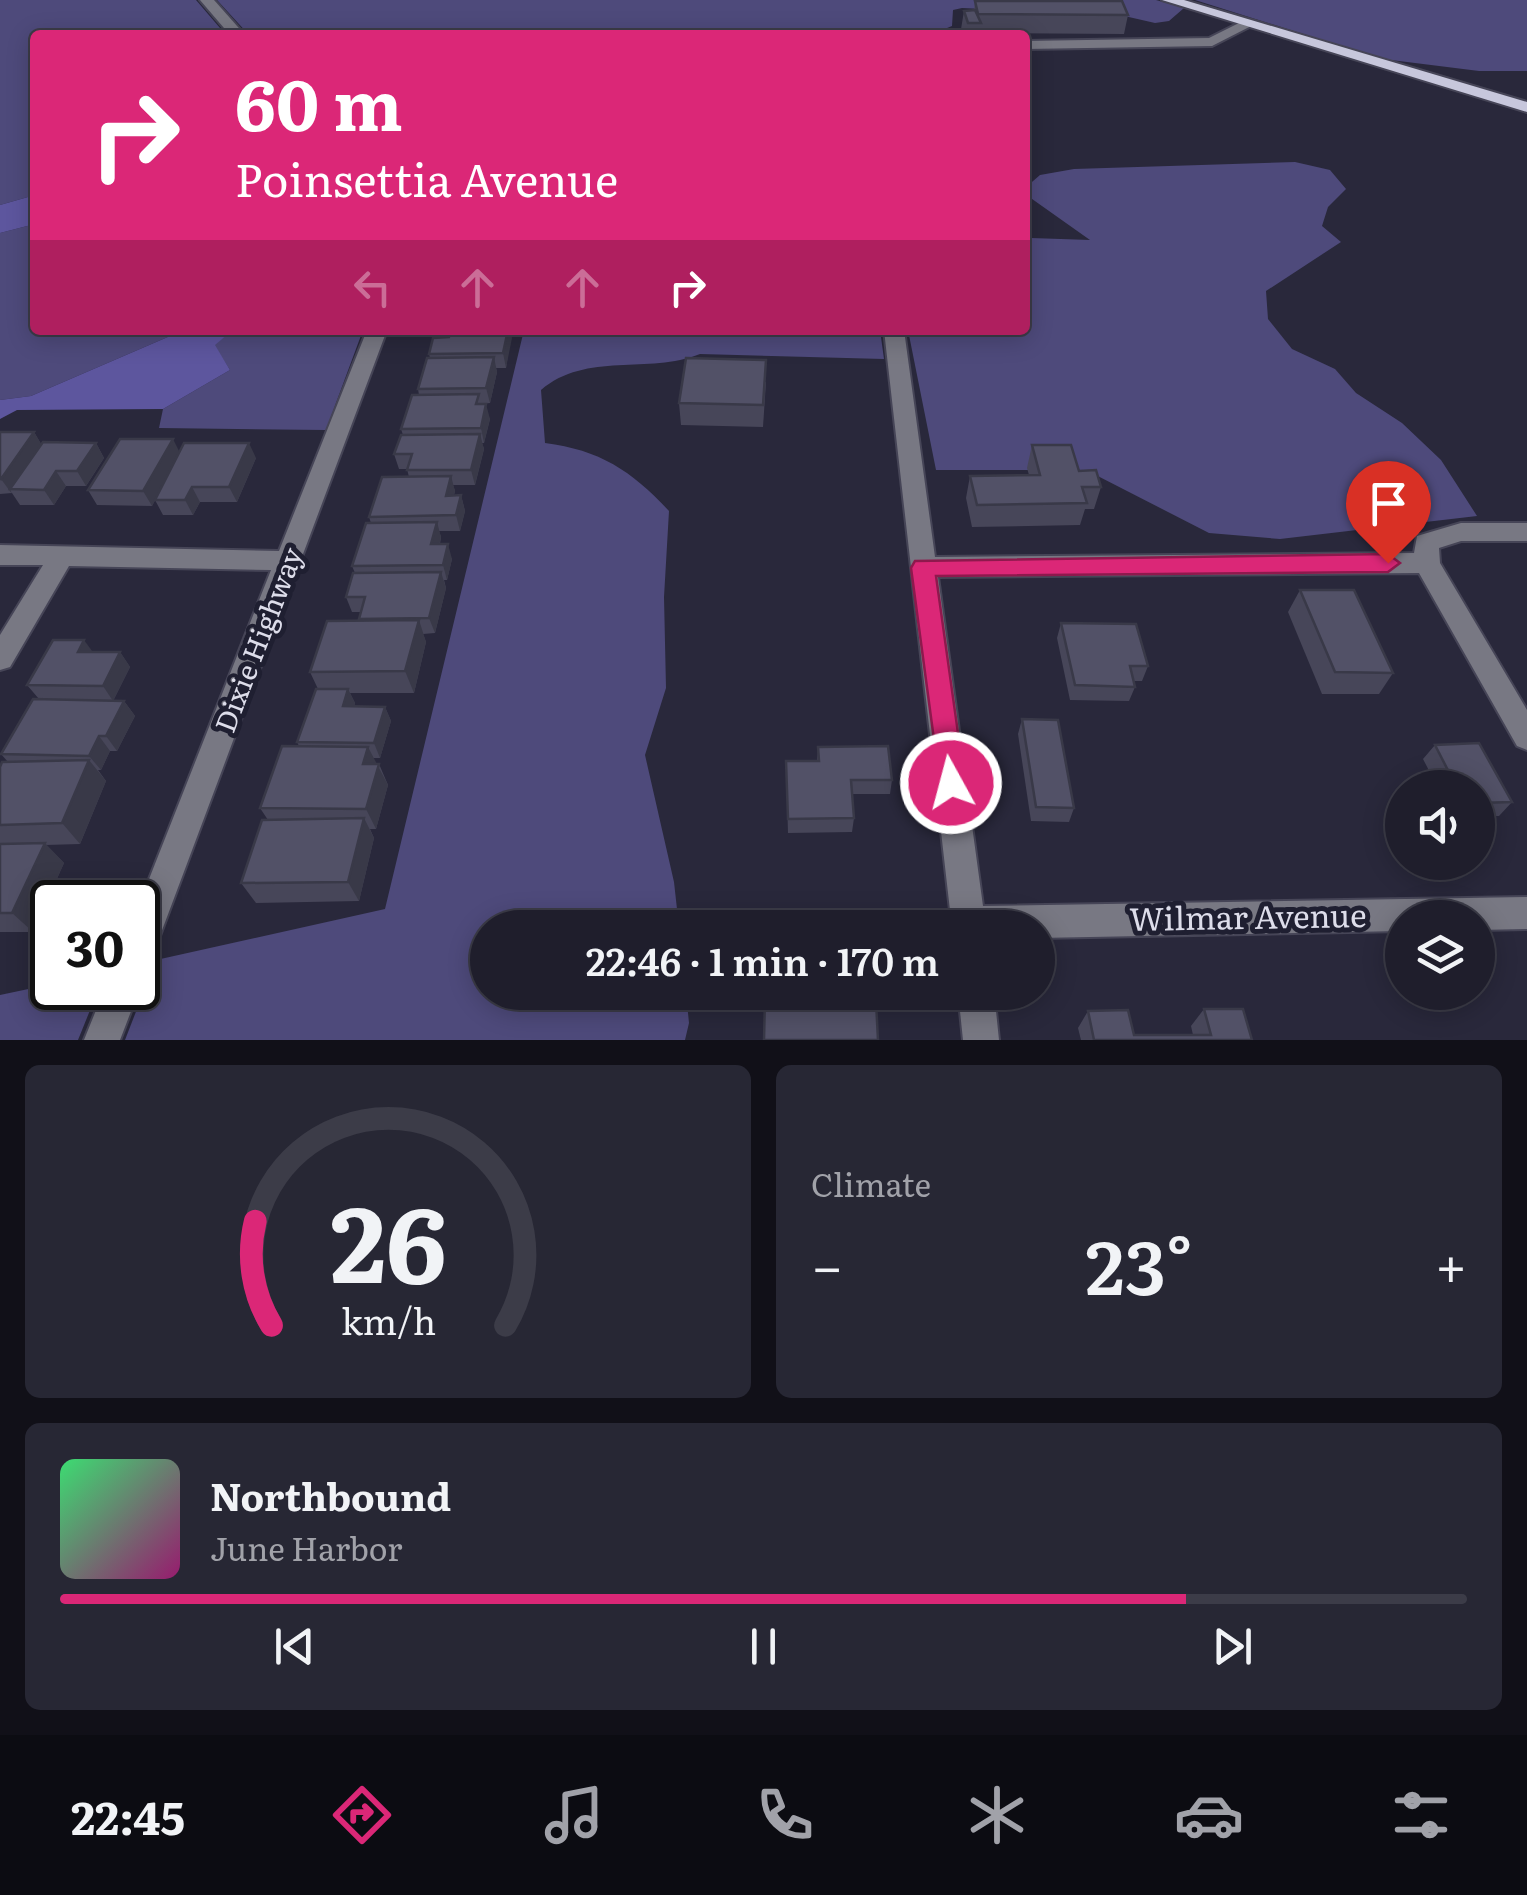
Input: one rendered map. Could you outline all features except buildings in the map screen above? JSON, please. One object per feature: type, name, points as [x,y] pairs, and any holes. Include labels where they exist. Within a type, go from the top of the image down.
[{"type":"main road","points":[[1169,0],[1527,106]]},
{"type":"street","points":[[207,0],[234,30]]},
{"type":"street","points":[[1030,45],[1212,42],[1250,23]]},
{"type":"street","name":"Dixie Highway","points":[[160,893],[375,335]]},
{"type":"street","points":[[895,335],[967,910]]},
{"type":"street","points":[[1527,532],[1461,532],[1426,543],[1427,563],[1527,737]]},
{"type":"street","points":[[0,555],[290,561]]},
{"type":"street","points":[[0,659],[62,556]]},
{"type":"street","points":[[923,568],[1427,563]]},
{"type":"street","name":"Wilmar Avenue","points":[[1055,923],[1527,913]]},
{"type":"street","points":[[102,1040],[114,1010]]},
{"type":"street","points":[[978,1010],[981,1040]]},
{"type":"shaded area","points":[[0,0],[196,0],[222,30],[30,30],[30,196],[0,205]]},
{"type":"shaded area","points":[[217,0],[1156,0],[1184,8],[1169,21],[1155,23],[1120,15],[962,8],[953,10],[952,26],[942,30],[244,30]]},
{"type":"shaded area","points":[[1195,0],[1527,0],[1527,71],[1479,71],[1383,59]]},
{"type":"shaded area","points":[[1295,162],[1330,170],[1346,189],[1328,207],[1322,226],[1341,242],[1266,291],[1268,319],[1292,349],[1335,369],[1356,393],[1402,423],[1441,460],[1477,516],[1280,539],[1209,533],[1086,470],[936,470],[909,335],[1030,335],[1030,237],[1090,240],[1030,198],[1030,184],[1040,175],[1074,169]]},
{"type":"shaded area","points":[[30,196],[30,225],[0,233],[0,205]]},
{"type":"shaded area","points":[[30,225],[30,335],[172,335],[31,396],[0,400],[0,233]]},
{"type":"shaded area","points":[[172,335],[227,335],[215,345],[230,370],[163,409],[17,410],[0,419],[0,400],[31,396]]},
{"type":"shaded area","points":[[227,335],[361,335],[326,430],[159,428],[163,409],[230,370],[214,345]]},
{"type":"shaded area","points":[[523,335],[881,335],[884,359],[700,354],[660,363],[578,371],[541,390],[545,443],[582,451],[614,465],[642,484],[669,511],[664,597],[666,688],[645,755],[677,910],[470,910],[470,1010],[688,1010],[685,1040],[125,1040],[137,1010],[160,1010],[160,959],[385,909]]},
{"type":"shaded area","points":[[30,989],[30,1010],[90,1010],[78,1040],[0,1040],[0,995]]},
{"type":"route","points":[[951,783],[923,568],[1388,563]]}]
